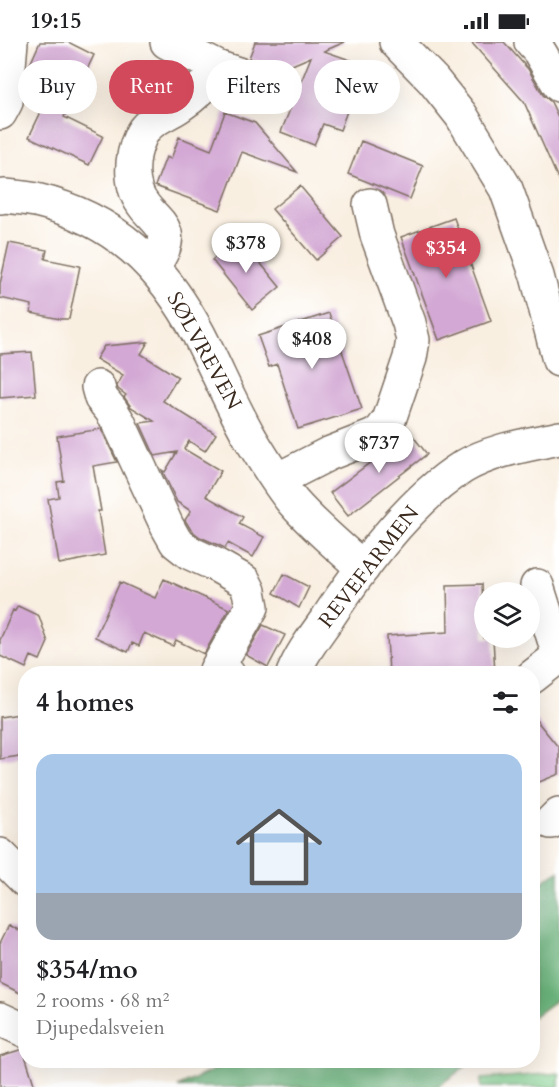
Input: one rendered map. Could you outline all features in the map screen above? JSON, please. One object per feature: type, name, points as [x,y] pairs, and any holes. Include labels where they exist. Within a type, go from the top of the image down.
[{"type":"street","points":[[0,113],[6,102],[11,42]]},
{"type":"street","points":[[167,42],[206,62]]},
{"type":"street","points":[[396,42],[433,80],[460,115],[506,189],[537,276],[559,360]]},
{"type":"street","points":[[531,42],[559,85]]},
{"type":"street","points":[[153,267],[164,247],[165,233],[143,206],[134,186],[132,166],[139,139],[150,123],[179,106],[206,84]]},
{"type":"street","name":"SØLVREVEN","points":[[0,197],[34,200],[99,223],[134,248],[153,267],[182,306],[252,441],[277,480],[293,502],[363,568]]},
{"type":"street","points":[[277,480],[381,431],[389,420],[410,358],[413,340],[409,323],[377,235],[370,205]]},
{"type":"street","points":[[98,387],[101,398],[119,423],[176,542],[190,553],[244,581],[249,591],[252,606],[225,666]]},
{"type":"street","name":"REVEFARMEN","points":[[298,666],[311,642],[363,568],[412,509],[445,480],[465,466],[504,450],[559,438]]},
{"type":"street","points":[[540,596],[559,656],[540,671]]},
{"type":"street","points":[[0,855],[18,873]]},
{"type":"street","points":[[0,1019],[18,1028]]},
{"type":"green space","points":[[559,871],[559,998],[540,1012],[540,883]]},
{"type":"green space","points":[[217,1068],[463,1068],[437,1087],[178,1087]]},
{"type":"green space","points":[[559,1073],[559,1087],[481,1087],[481,1079]]},
{"type":"building","points":[[40,42],[68,42],[94,55],[92,60],[32,60]]},
{"type":"building","points":[[255,42],[345,42],[324,51],[350,60],[314,60],[314,114],[346,114],[340,130],[323,124],[314,145],[281,132],[288,114],[302,114],[302,80],[311,57],[302,61],[249,58]]},
{"type":"building","points":[[471,42],[504,42],[528,69],[543,95],[551,102],[559,119],[559,181],[524,102]]},
{"type":"building","points":[[40,114],[65,114],[64,117],[103,136],[89,165],[29,137]]},
{"type":"building","points":[[224,114],[230,114],[255,123],[297,172],[242,152],[220,210],[155,186],[166,157],[171,159],[179,137],[211,150]]},
{"type":"building","points":[[361,141],[423,166],[410,199],[348,174]]},
{"type":"building","points":[[300,186],[343,237],[316,260],[272,209]]},
{"type":"building","points":[[454,218],[491,321],[439,340],[401,237]]},
{"type":"building","points":[[239,237],[280,287],[252,310],[212,260]]},
{"type":"building","points":[[9,243],[47,250],[45,259],[80,266],[69,319],[31,313],[32,305],[0,298],[0,284]]},
{"type":"building","points":[[329,313],[362,409],[298,429],[277,364],[269,367],[258,336]]},
{"type":"building","points":[[148,342],[141,354],[178,377],[163,401],[216,434],[205,451],[189,441],[184,449],[221,471],[206,496],[243,517],[239,524],[264,537],[253,557],[228,543],[225,548],[200,537],[191,530],[185,520],[191,511],[177,502],[162,470],[165,472],[177,452],[155,456],[140,423],[154,421],[131,407],[124,397],[126,395],[118,389],[117,386],[123,375],[96,359],[104,346]]},
{"type":"building","points":[[32,352],[36,395],[0,398],[0,354]]},
{"type":"building","points":[[101,429],[117,462],[93,466],[101,511],[98,511],[105,555],[59,564],[48,499],[59,497],[57,482],[64,481],[57,436]]},
{"type":"building","points":[[409,431],[427,454],[348,516],[330,493]]},
{"type":"building","points":[[284,574],[309,587],[299,608],[274,593]]},
{"type":"building","points":[[164,579],[229,609],[204,654],[176,640],[173,646],[144,633],[139,646],[132,643],[128,652],[95,637],[120,582],[155,598]]},
{"type":"building","points":[[474,584],[474,648],[494,648],[495,666],[389,666],[387,636],[448,632],[447,585]]},
{"type":"building","points":[[18,606],[39,616],[48,642],[40,660],[31,656],[27,666],[22,666],[0,656],[0,640],[13,610],[15,611]]},
{"type":"building","points":[[263,625],[285,635],[269,666],[246,655]]},
{"type":"building","points":[[18,714],[18,756],[0,759],[0,717]]},
{"type":"building","points":[[540,725],[559,748],[559,774],[540,782]]},
{"type":"building","points":[[9,925],[18,930],[18,992],[0,983],[0,943]]},
{"type":"building","points":[[18,1051],[18,1068],[29,1068],[35,1087],[0,1087],[0,1056]]}]
